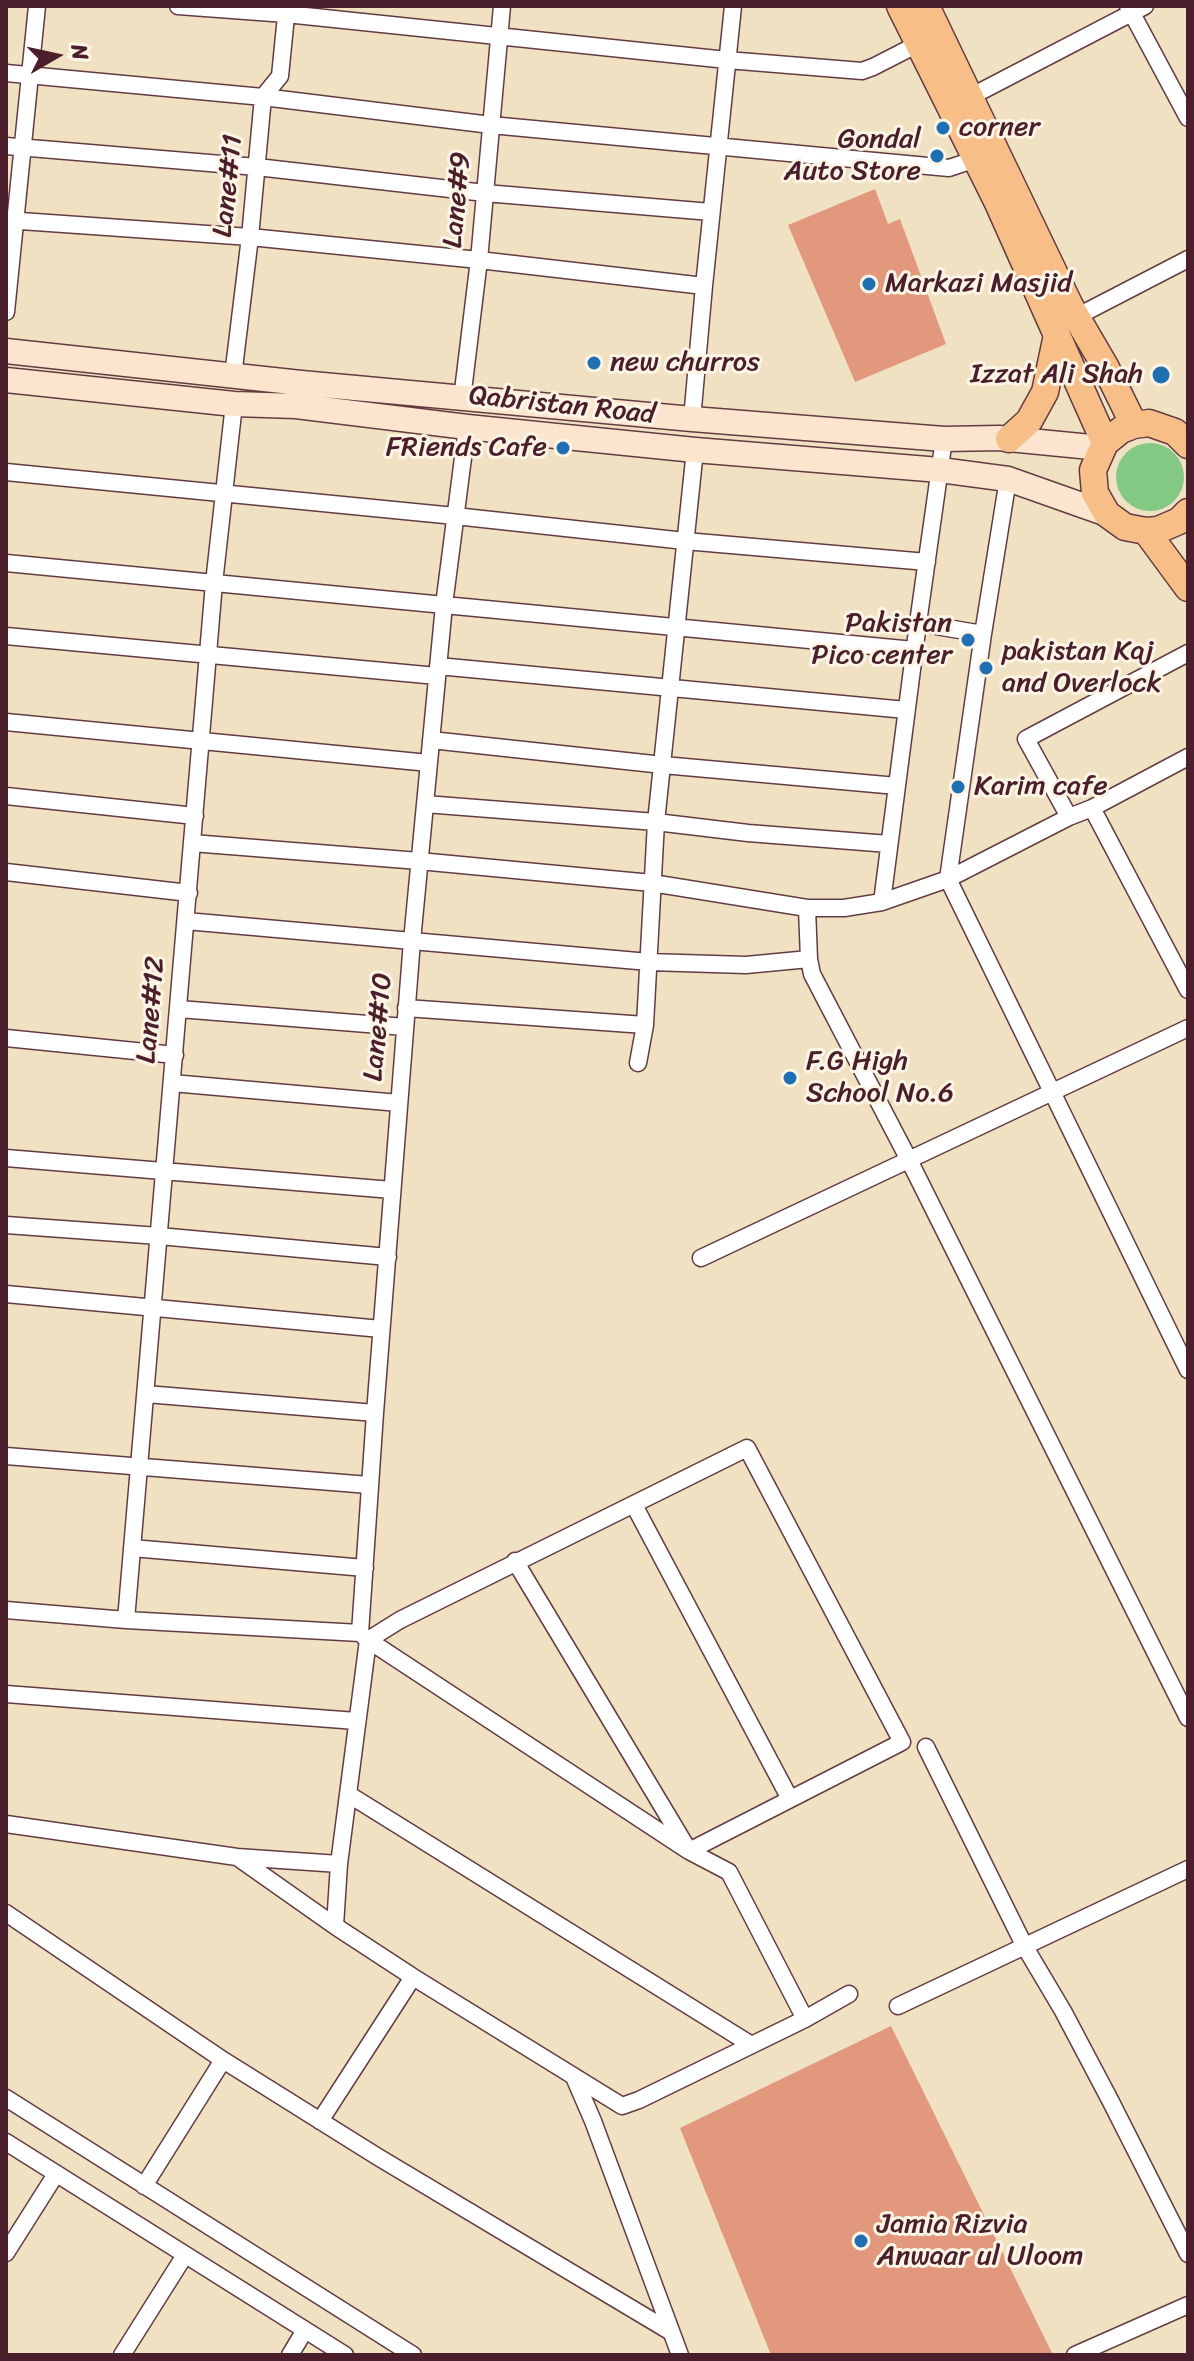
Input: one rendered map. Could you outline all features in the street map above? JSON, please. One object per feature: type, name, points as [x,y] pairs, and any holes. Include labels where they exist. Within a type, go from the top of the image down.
[{"type":"main road","points":[[900,6],[998,203],[1066,326],[1105,366],[1134,425]]},
{"type":"main road","points":[[926,6],[970,97],[1066,326],[1103,445]]},
{"type":"main road","points":[[1009,439],[1029,421],[1045,392],[1066,326]]},
{"type":"main road","points":[[1188,445],[1175,432],[1149,423],[1134,425],[1121,430],[1103,445],[1093,470],[1095,493],[1107,514],[1125,527],[1146,531],[1169,527],[1188,513]]},
{"type":"main road","points":[[1146,531],[1188,588]]},
{"type":"street","points":[[6,312],[14,147],[31,75],[37,6]]},
{"type":"street","points":[[178,6],[287,10],[500,37],[862,71],[918,44]]},
{"type":"street","name":"Lane#9","points":[[462,399],[479,260],[502,6]]},
{"type":"street","points":[[692,419],[733,6]]},
{"type":"street","points":[[970,97],[1135,8],[1188,118]]},
{"type":"street","name":"Lane#11","points":[[233,376],[263,97],[280,76],[287,10]]},
{"type":"street","points":[[6,73],[263,97],[491,125],[949,168],[976,159]]},
{"type":"street","points":[[14,147],[257,167],[485,193],[711,212]]},
{"type":"street","points":[[10,220],[250,237],[704,286]]},
{"type":"street","points":[[1066,326],[1188,259]]},
{"type":"street","name":"Qabristan Road","points":[[6,351],[233,376],[298,395],[467,427],[940,470],[1008,479],[1107,514]]},
{"type":"street","name":"Qabristan Road","points":[[7,384],[234,404],[298,395],[462,399],[944,439],[1009,439],[1103,445]]},
{"type":"street","name":"Lane#12","points":[[126,1620],[214,583],[234,404]]},
{"type":"street","name":"Lane#10","points":[[335,1926],[364,1637],[369,1485],[406,1008],[444,605],[467,427]]},
{"type":"street","points":[[882,902],[944,439]]},
{"type":"street","points":[[638,1063],[645,1025],[656,822],[695,450]]},
{"type":"street","points":[[6,472],[685,541],[927,562]]},
{"type":"street","points":[[1008,479],[948,879],[1188,1370]]},
{"type":"street","points":[[6,563],[914,650]]},
{"type":"street","points":[[918,623],[983,634]]},
{"type":"street","points":[[6,636],[208,655],[736,693],[906,710]]},
{"type":"street","points":[[1069,817],[1026,739],[1188,653]]},
{"type":"street","points":[[6,722],[429,763]]},
{"type":"street","points":[[431,740],[897,786]]},
{"type":"street","points":[[192,843],[652,883],[807,908],[844,908],[882,902],[948,879],[1188,757]]},
{"type":"street","points":[[6,796],[195,816]]},
{"type":"street","points":[[425,804],[889,844]]},
{"type":"street","points":[[1092,808],[1188,990]]},
{"type":"street","points":[[6,872],[189,893]]},
{"type":"street","points":[[807,908],[812,974],[909,1160],[1188,1718]]},
{"type":"street","points":[[186,921],[649,962],[746,965],[809,959]]},
{"type":"street","points":[[406,1008],[645,1025]]},
{"type":"street","points":[[179,1009],[405,1027]]},
{"type":"street","points":[[701,1258],[1188,1028]]},
{"type":"street","points":[[6,1038],[175,1055]]},
{"type":"street","points":[[172,1083],[399,1103]]},
{"type":"street","points":[[6,1158],[392,1190]]},
{"type":"street","points":[[6,1225],[388,1257]]},
{"type":"street","points":[[6,1294],[381,1329]]},
{"type":"street","points":[[146,1394],[375,1413]]},
{"type":"street","points":[[364,1637],[747,1448],[902,1742],[689,1851]]},
{"type":"street","points":[[6,1456],[369,1485]]},
{"type":"street","points":[[634,1505],[790,1799]]},
{"type":"street","points":[[132,1548],[365,1568]]},
{"type":"street","points":[[515,1561],[689,1851]]},
{"type":"street","points":[[6,1610],[364,1637],[689,1851],[729,1872],[805,2019]]},
{"type":"street","points":[[6,1694],[356,1721]]},
{"type":"street","points":[[926,1747],[1025,1947],[1063,2011],[1188,2254]]},
{"type":"street","points":[[348,1794],[750,2044]]},
{"type":"street","points":[[6,1824],[237,1857],[339,1864]]},
{"type":"street","points":[[237,1857],[413,1977],[622,2106]]},
{"type":"street","points":[[898,2006],[1188,1869]]},
{"type":"street","points":[[6,1913],[223,2060],[671,2332]]},
{"type":"street","points":[[320,2121],[413,1977]]},
{"type":"street","points":[[593,2121],[805,2019],[849,1994]]},
{"type":"street","points":[[144,2186],[223,2060]]},
{"type":"street","points":[[574,2077],[680,2355]]},
{"type":"street","points":[[6,2098],[413,2355]]},
{"type":"street","points":[[6,2142],[345,2355]]},
{"type":"street","points":[[6,2253],[56,2174]]},
{"type":"street","points":[[122,2355],[185,2255]]},
{"type":"street","points":[[1075,2355],[1188,2305]]},
{"type":"street","points":[[290,2355],[305,2330]]},
{"type":"green space","points":[[1150,443],[1174,453],[1184,477],[1174,501],[1150,511],[1126,501],[1116,477],[1126,453]]},
{"type":"building","name":"Markazi Masjid","points":[[875,189],[888,224],[900,219],[946,344],[855,382],[788,225]]},
{"type":"building","name":"Jamia Rizvia Anwaar ul Uloom","points":[[891,2026],[1053,2355],[771,2355],[680,2128]]},
{"type":"place","name":"corner","points":[[943,128]]},
{"type":"place","name":"Gondal Auto Store","points":[[937,156]]},
{"type":"place","name":"Markazi Masjid","points":[[869,284]]},
{"type":"place","name":"new churros","points":[[594,363]]},
{"type":"place","name":"Izzat Ali Shah","points":[[1161,375]]},
{"type":"place","name":"FRiends Cafe","points":[[563,448]]},
{"type":"place","name":"Pakistan Pico center","points":[[968,640]]},
{"type":"place","name":"pakistan Kaj and Overlock","points":[[986,668]]},
{"type":"place","name":"Karim cafe","points":[[958,787]]},
{"type":"place","name":"F.G High School No.6","points":[[790,1078]]},
{"type":"place","name":"Jamia Rizvia Anwaar ul Uloom","points":[[861,2241]]}]
